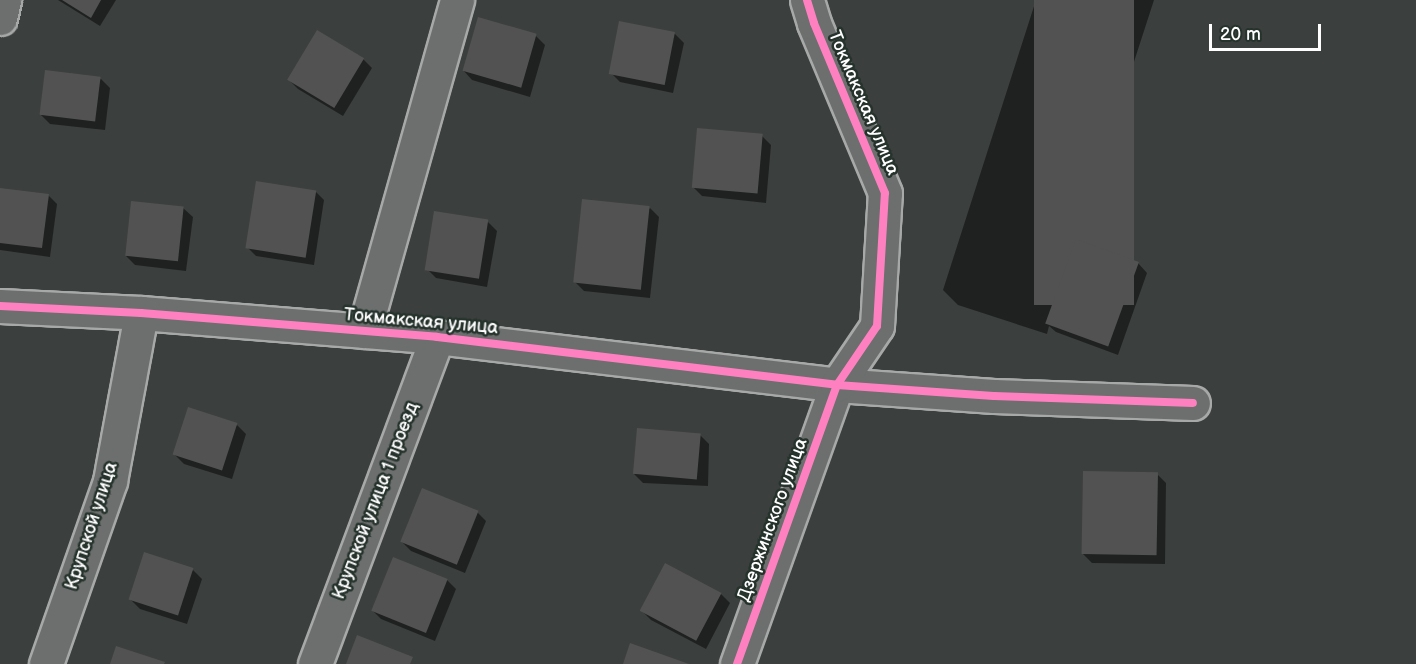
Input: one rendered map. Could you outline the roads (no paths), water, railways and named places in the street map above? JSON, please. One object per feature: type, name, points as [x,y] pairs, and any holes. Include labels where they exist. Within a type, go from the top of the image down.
[{"type":"street","points":[[0,18],[4,0]]},
{"type":"street","name":"Токмакская улица","points":[[364,331],[458,0]]},
{"type":"street","name":"Токмакская улица","points":[[807,0],[814,23],[885,193],[877,326],[837,385]]},
{"type":"street","name":"Токмакская улица","points":[[0,306],[141,314],[437,337],[837,385],[994,396],[1192,403]]},
{"type":"street","name":"Крупской улица","points":[[46,664],[110,482],[141,314]]},
{"type":"street","name":"Крупской улица 1 проезд","points":[[315,664],[437,337]]},
{"type":"street","name":"Дзержинского улица","points":[[737,664],[837,385]]}]
